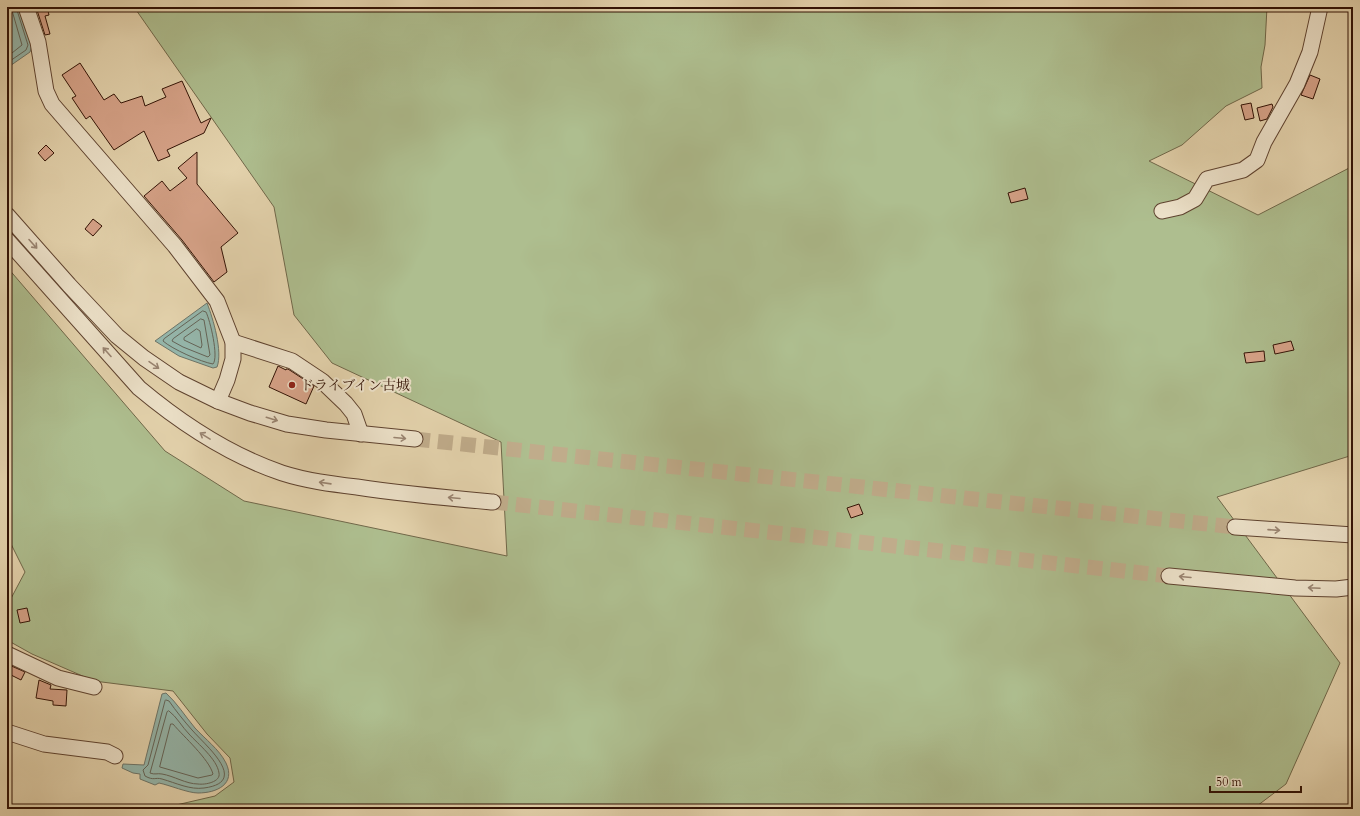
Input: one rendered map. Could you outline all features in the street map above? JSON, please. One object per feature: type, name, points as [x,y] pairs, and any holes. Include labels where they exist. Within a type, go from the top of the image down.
[{"type":"street","points":[[26,7],[38,42],[46,91],[52,104],[175,246],[217,301],[233,342],[233,359],[228,380],[218,401]]},
{"type":"street","points":[[1162,211],[1180,207],[1195,199],[1207,179],[1243,170],[1257,160],[1264,142],[1297,84],[1310,52],[1320,7]]},
{"type":"street","points":[[7,215],[69,285],[117,336],[144,358],[179,382],[218,401],[250,413],[287,424],[415,440]]},
{"type":"street","points":[[7,240],[140,388],[160,406],[214,443],[246,459],[283,473],[318,482],[401,494],[493,502]]},
{"type":"street","points":[[233,342],[292,361],[322,381],[346,404],[354,414],[361,434]]},
{"type":"street","points":[[1235,527],[1353,535]]},
{"type":"street","points":[[1169,576],[1295,588],[1336,590],[1353,588]]},
{"type":"street","points":[[7,654],[58,678],[94,687]]},
{"type":"street","points":[[7,732],[44,744],[108,752],[115,756]]},
{"type":"green space","points":[[134,7],[1267,7],[1265,45],[1261,67],[1262,88],[1226,106],[1182,145],[1149,161],[1258,215],[1353,166],[1353,455],[1217,497],[1340,663],[1286,784],[1253,809],[159,809],[215,796],[234,782],[230,758],[207,734],[173,691],[94,681],[32,654],[7,640],[7,606],[25,572],[10,542],[7,542],[7,267],[165,451],[244,501],[507,556],[501,442],[332,363],[294,315],[274,207]]},
{"type":"green space","points":[[7,805],[124,809],[7,809]]},
{"type":"water","points":[[7,7],[20,7],[32,45],[30,52],[7,68]]},
{"type":"water","points":[[207,303],[212,317],[219,353],[217,367],[213,368],[179,356],[155,341]]},
{"type":"water","points":[[166,693],[195,728],[220,753],[226,763],[229,777],[227,782],[218,789],[205,793],[198,793],[189,792],[159,783],[155,785],[140,779],[140,774],[133,773],[122,768],[123,764],[144,765],[162,694]]},
{"type":"building","points":[[36,7],[47,7],[49,15],[45,16],[50,34],[45,35]]},
{"type":"building","points":[[80,63],[104,100],[114,94],[121,103],[142,96],[145,106],[166,97],[162,89],[182,81],[201,123],[211,118],[204,133],[167,150],[170,156],[158,161],[144,131],[114,150],[90,116],[86,119],[72,98],[76,96],[62,75]]},
{"type":"building","points":[[1310,75],[1320,79],[1313,99],[1301,95]]},
{"type":"building","points":[[1251,103],[1254,118],[1245,120],[1241,105]]},
{"type":"building","points":[[1272,104],[1273,107],[1267,119],[1260,121],[1257,108]]},
{"type":"building","points":[[46,145],[54,153],[45,161],[38,153]]},
{"type":"building","points":[[197,152],[197,184],[238,233],[221,247],[227,272],[214,282],[182,240],[144,196],[162,181],[170,191],[187,178],[178,168]]},
{"type":"building","points":[[1025,188],[1028,199],[1011,203],[1008,193]]},
{"type":"building","points":[[93,219],[102,226],[93,236],[85,229]]},
{"type":"building","points":[[1291,341],[1294,350],[1275,354],[1273,345]]},
{"type":"building","points":[[1264,351],[1265,361],[1246,363],[1244,353]]},
{"type":"building","name":"ドライブイン古城","points":[[278,366],[286,370],[288,369],[314,386],[306,404],[269,387]]},
{"type":"building","points":[[859,504],[863,514],[851,518],[847,508]]},
{"type":"building","points":[[27,608],[30,621],[20,623],[17,610]]},
{"type":"building","points":[[7,664],[25,672],[21,680],[7,673]]},
{"type":"building","points":[[39,680],[51,685],[50,689],[67,690],[66,706],[53,705],[53,701],[36,698]]},
{"type":"tunnel","points":[[415,439],[1235,527]]},
{"type":"tunnel","points":[[493,502],[1169,576]]},
{"type":"place","name":"ドライブイン古城","points":[[292,385]]}]
